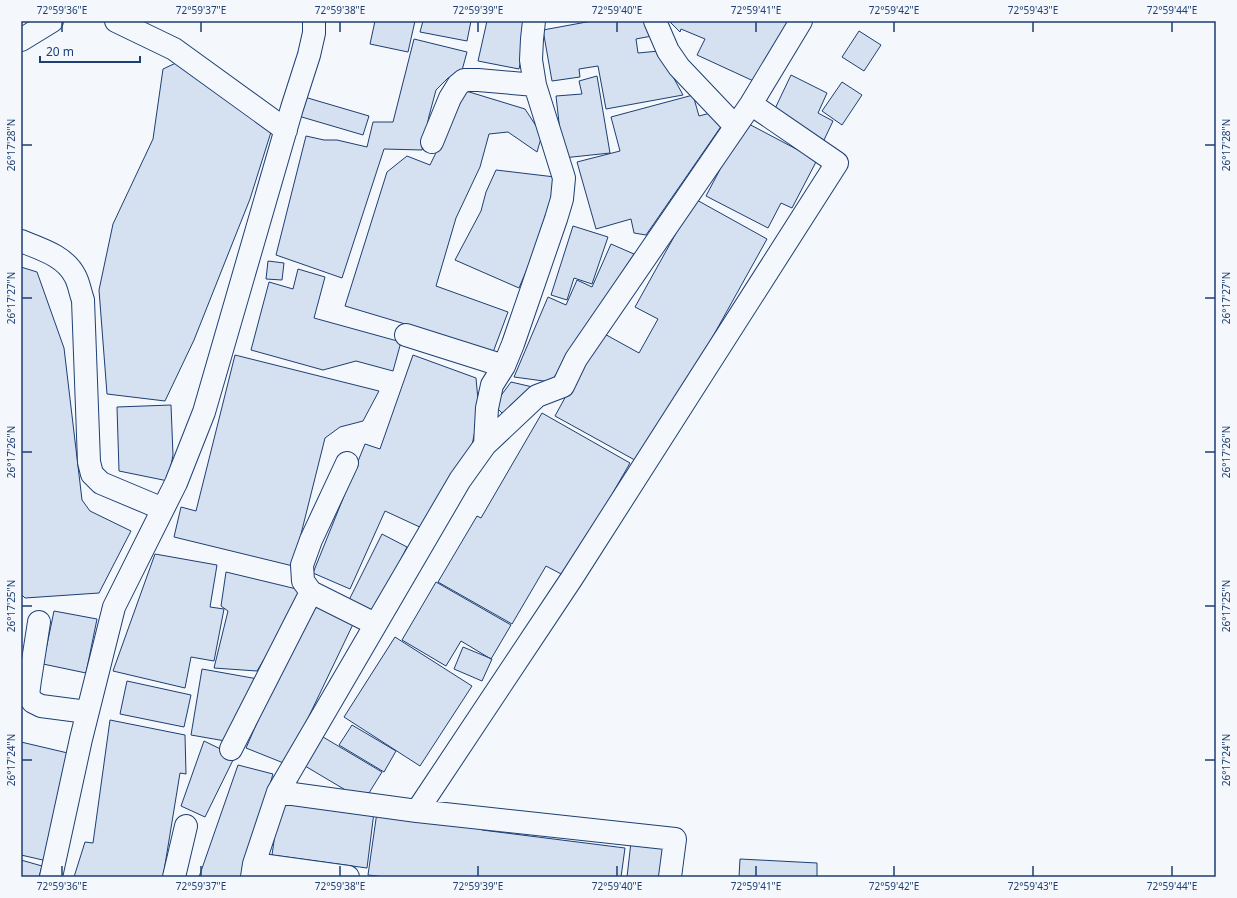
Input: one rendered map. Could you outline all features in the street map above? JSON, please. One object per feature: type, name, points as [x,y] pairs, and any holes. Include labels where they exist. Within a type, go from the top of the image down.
[{"type":"street","points":[[21,40],[52,21]]},
{"type":"street","points":[[116,21],[174,49],[286,130]]},
{"type":"street","points":[[51,877],[87,712],[114,607],[176,483],[204,412],[309,55],[314,33],[314,21]]},
{"type":"street","points":[[485,445],[487,408],[492,384],[504,366],[516,337],[562,200],[564,178],[535,85],[531,60],[534,21]]},
{"type":"street","points":[[655,21],[668,51],[679,66],[734,126]]},
{"type":"street","points":[[348,877],[253,871],[278,792],[460,480],[485,445],[537,396],[563,386],[576,359],[750,104],[801,21]]},
{"type":"street","points":[[432,142],[450,98],[458,85],[464,80],[535,85]]},
{"type":"street","points":[[417,810],[572,578],[837,164],[750,104]]},
{"type":"street","points":[[21,241],[62,260],[75,275],[83,300],[89,462],[92,474],[101,483],[163,509]]},
{"type":"street","points":[[406,335],[504,366]]},
{"type":"street","points":[[347,463],[311,540],[302,565],[303,581],[311,592],[375,624]]},
{"type":"street","points":[[231,749],[311,592]]},
{"type":"street","points":[[39,622],[26,678],[28,695],[33,702],[41,706],[87,712]]},
{"type":"street","points":[[278,792],[417,810],[675,839],[670,877]]},
{"type":"street","points":[[174,877],[186,826]]},
{"type":"building","points":[[375,21],[415,21],[408,52],[370,44]]},
{"type":"building","points":[[423,21],[471,21],[467,41],[420,32]]},
{"type":"building","points":[[487,21],[529,21],[519,69],[478,61]]},
{"type":"building","points":[[592,21],[650,21],[657,35],[636,39],[638,53],[659,51],[683,95],[606,109],[598,66],[579,69],[580,77],[552,81],[543,30]]},
{"type":"building","points":[[669,21],[788,21],[760,84],[697,55],[705,39],[681,29],[680,32]]},
{"type":"building","points":[[859,31],[881,45],[864,71],[842,57]]},
{"type":"building","points":[[414,39],[467,52],[461,74],[448,78],[436,90],[422,150],[384,149],[342,278],[276,255],[306,136],[324,140],[337,140],[367,147],[373,122],[393,122]]},
{"type":"building","points":[[178,62],[271,132],[250,199],[194,340],[165,401],[107,394],[99,290],[113,224],[153,139],[163,69]]},
{"type":"building","points":[[791,75],[827,93],[818,113],[833,121],[824,140],[772,115]]},
{"type":"building","points":[[597,76],[610,153],[563,158],[556,96],[582,94],[579,81]]},
{"type":"building","points":[[842,82],[862,95],[842,125],[822,111]]},
{"type":"building","points":[[466,91],[525,109],[542,135],[537,152],[508,132],[489,134],[480,167],[456,218],[436,286],[508,312],[492,355],[442,335],[345,306],[387,172],[407,156],[430,165]]},
{"type":"building","points":[[693,95],[699,116],[718,111],[722,125],[646,235],[634,233],[631,219],[596,229],[577,162],[620,151],[611,117]]},
{"type":"building","points":[[301,96],[369,116],[363,135],[295,115]]},
{"type":"building","points":[[745,122],[817,160],[792,208],[781,203],[768,228],[706,196]]},
{"type":"building","points":[[496,170],[555,177],[546,224],[519,288],[455,260],[481,211],[486,192]]},
{"type":"building","points":[[695,199],[767,239],[642,464],[555,416],[601,332],[639,353],[658,319],[635,307]]},
{"type":"building","points":[[573,226],[608,237],[592,284],[574,278],[567,300],[551,295]]},
{"type":"building","points":[[611,244],[634,254],[551,382],[514,377],[548,297],[566,305],[577,280],[592,287]]},
{"type":"building","points":[[268,261],[284,263],[282,280],[266,279]]},
{"type":"building","points":[[21,267],[37,272],[64,348],[82,500],[90,511],[131,531],[99,593],[25,598],[21,594]]},
{"type":"building","points":[[298,269],[325,277],[314,318],[401,342],[393,371],[356,361],[323,370],[251,350],[269,282],[293,289]]},
{"type":"building","points":[[235,355],[379,391],[363,421],[340,427],[325,438],[293,566],[174,537],[181,507],[196,511]]},
{"type":"building","points":[[413,355],[476,378],[479,411],[471,450],[424,529],[385,511],[350,589],[313,573],[365,444],[380,449]]},
{"type":"building","points":[[511,382],[537,388],[508,419],[494,405]]},
{"type":"building","points":[[171,405],[173,455],[168,481],[119,471],[117,407]]},
{"type":"building","points":[[542,413],[630,463],[565,576],[546,566],[512,624],[438,582],[477,516],[481,518]]},
{"type":"building","points":[[382,534],[407,547],[374,614],[348,602]]},
{"type":"building","points":[[155,554],[217,565],[210,607],[224,609],[214,661],[191,657],[185,688],[113,671]]},
{"type":"building","points":[[226,572],[305,591],[257,671],[214,668],[228,611],[221,606]]},
{"type":"building","points":[[436,582],[511,625],[491,659],[461,641],[446,666],[402,640]]},
{"type":"building","points":[[311,599],[356,618],[286,764],[246,748]]},
{"type":"building","points":[[54,611],[97,619],[86,673],[43,664]]},
{"type":"building","points":[[395,637],[472,686],[420,766],[344,717]]},
{"type":"building","points":[[463,647],[492,659],[482,681],[454,669]]},
{"type":"building","points":[[202,669],[258,679],[242,716],[235,717],[231,742],[191,735]]},
{"type":"building","points":[[127,681],[191,695],[184,727],[120,714]]},
{"type":"building","points":[[110,720],[185,735],[186,774],[180,773],[163,877],[74,877],[85,842],[93,843]]},
{"type":"building","points":[[352,725],[396,751],[384,772],[339,745]]},
{"type":"building","points":[[318,734],[382,772],[364,801],[300,763]]},
{"type":"building","points":[[204,741],[235,756],[205,817],[181,806]]},
{"type":"building","points":[[21,742],[72,754],[47,861],[21,855]]},
{"type":"building","points":[[238,765],[273,774],[243,877],[199,877]]},
{"type":"building","points":[[280,799],[374,812],[367,868],[272,855]]},
{"type":"building","points":[[377,812],[483,826],[482,830],[625,848],[621,877],[385,877],[368,875]]},
{"type":"building","points":[[631,842],[664,845],[660,877],[627,877]]},
{"type":"building","points":[[740,859],[817,863],[817,877],[739,877]]},
{"type":"building","points":[[21,860],[42,866],[39,877],[21,877]]}]
